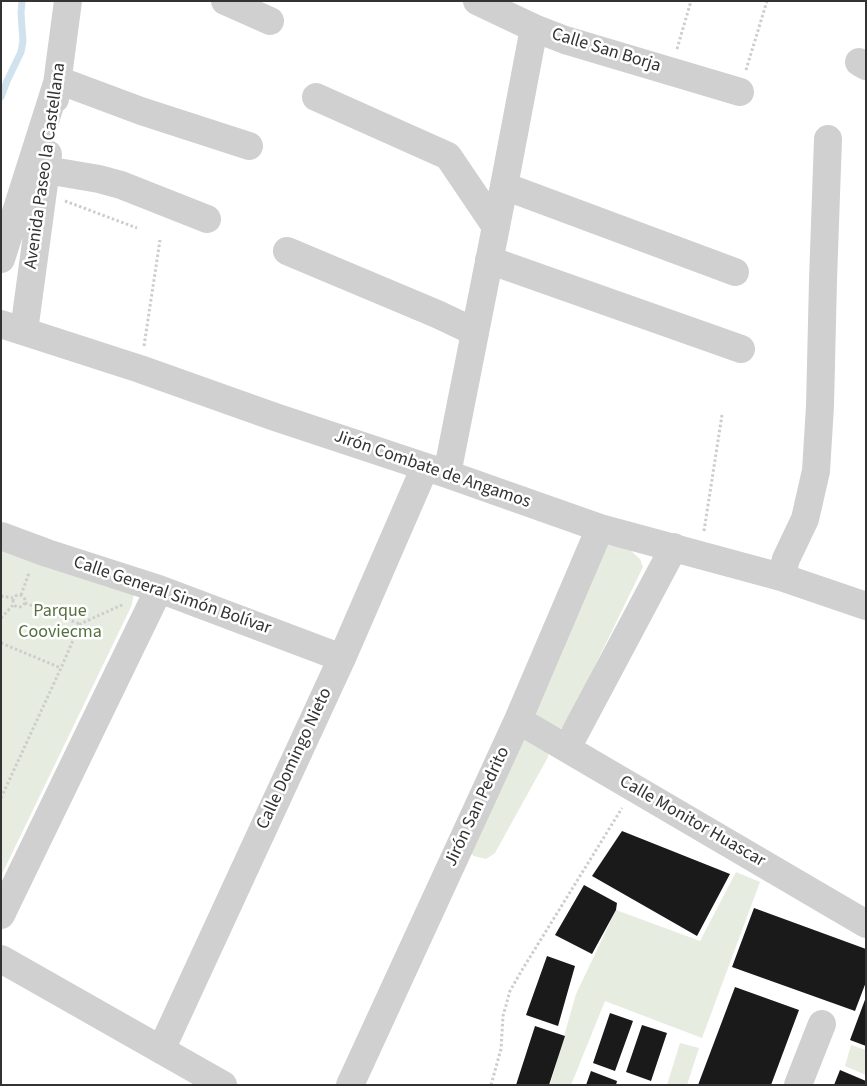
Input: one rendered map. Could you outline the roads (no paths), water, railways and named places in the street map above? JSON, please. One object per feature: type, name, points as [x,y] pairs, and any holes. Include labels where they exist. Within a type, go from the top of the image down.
[{"type":"street","name":"Avenida Paseo la Castellana","points":[[12,328],[44,181],[68,1]]},
{"type":"street","points":[[225,1],[270,21]]},
{"type":"street","name":"Calle San Borja","points":[[477,1],[534,28],[565,40],[740,92]]},
{"type":"street","name":"Calle Domingo Nieto","points":[[161,1050],[342,658],[436,471],[475,332],[534,28]]},
{"type":"street","points":[[1,259],[58,80],[141,111],[249,146]]},
{"type":"street","points":[[316,97],[448,156],[496,227]]},
{"type":"street","points":[[781,577],[786,559],[805,520],[816,471],[820,406],[828,139]]},
{"type":"street","points":[[44,181],[99,179],[207,219]]},
{"type":"street","points":[[504,186],[735,272]]},
{"type":"street","points":[[287,252],[437,314],[475,332]]},
{"type":"street","points":[[489,260],[741,349]]},
{"type":"street","name":"Jirón Combate de Angamos","points":[[12,328],[140,369],[600,528],[781,577],[866,606]]},
{"type":"street","name":"Jirón San Pedrito","points":[[350,1085],[518,720],[600,528]]},
{"type":"street","name":"Calle General Simón Bolívar","points":[[1,536],[158,589],[342,658]]},
{"type":"street","points":[[567,748],[674,548]]},
{"type":"street","points":[[1,915],[158,589]]},
{"type":"street","name":"Calle Monitor Huascar","points":[[518,720],[866,924]]},
{"type":"street","points":[[1,959],[223,1085]]},
{"type":"street","points":[[798,1085],[822,1024]]},
{"type":"waterway","points":[[1,97],[21,52],[23,41],[22,1]]},
{"type":"park label","name":"Parque Cooviecma","points":[[60,622]]}]
